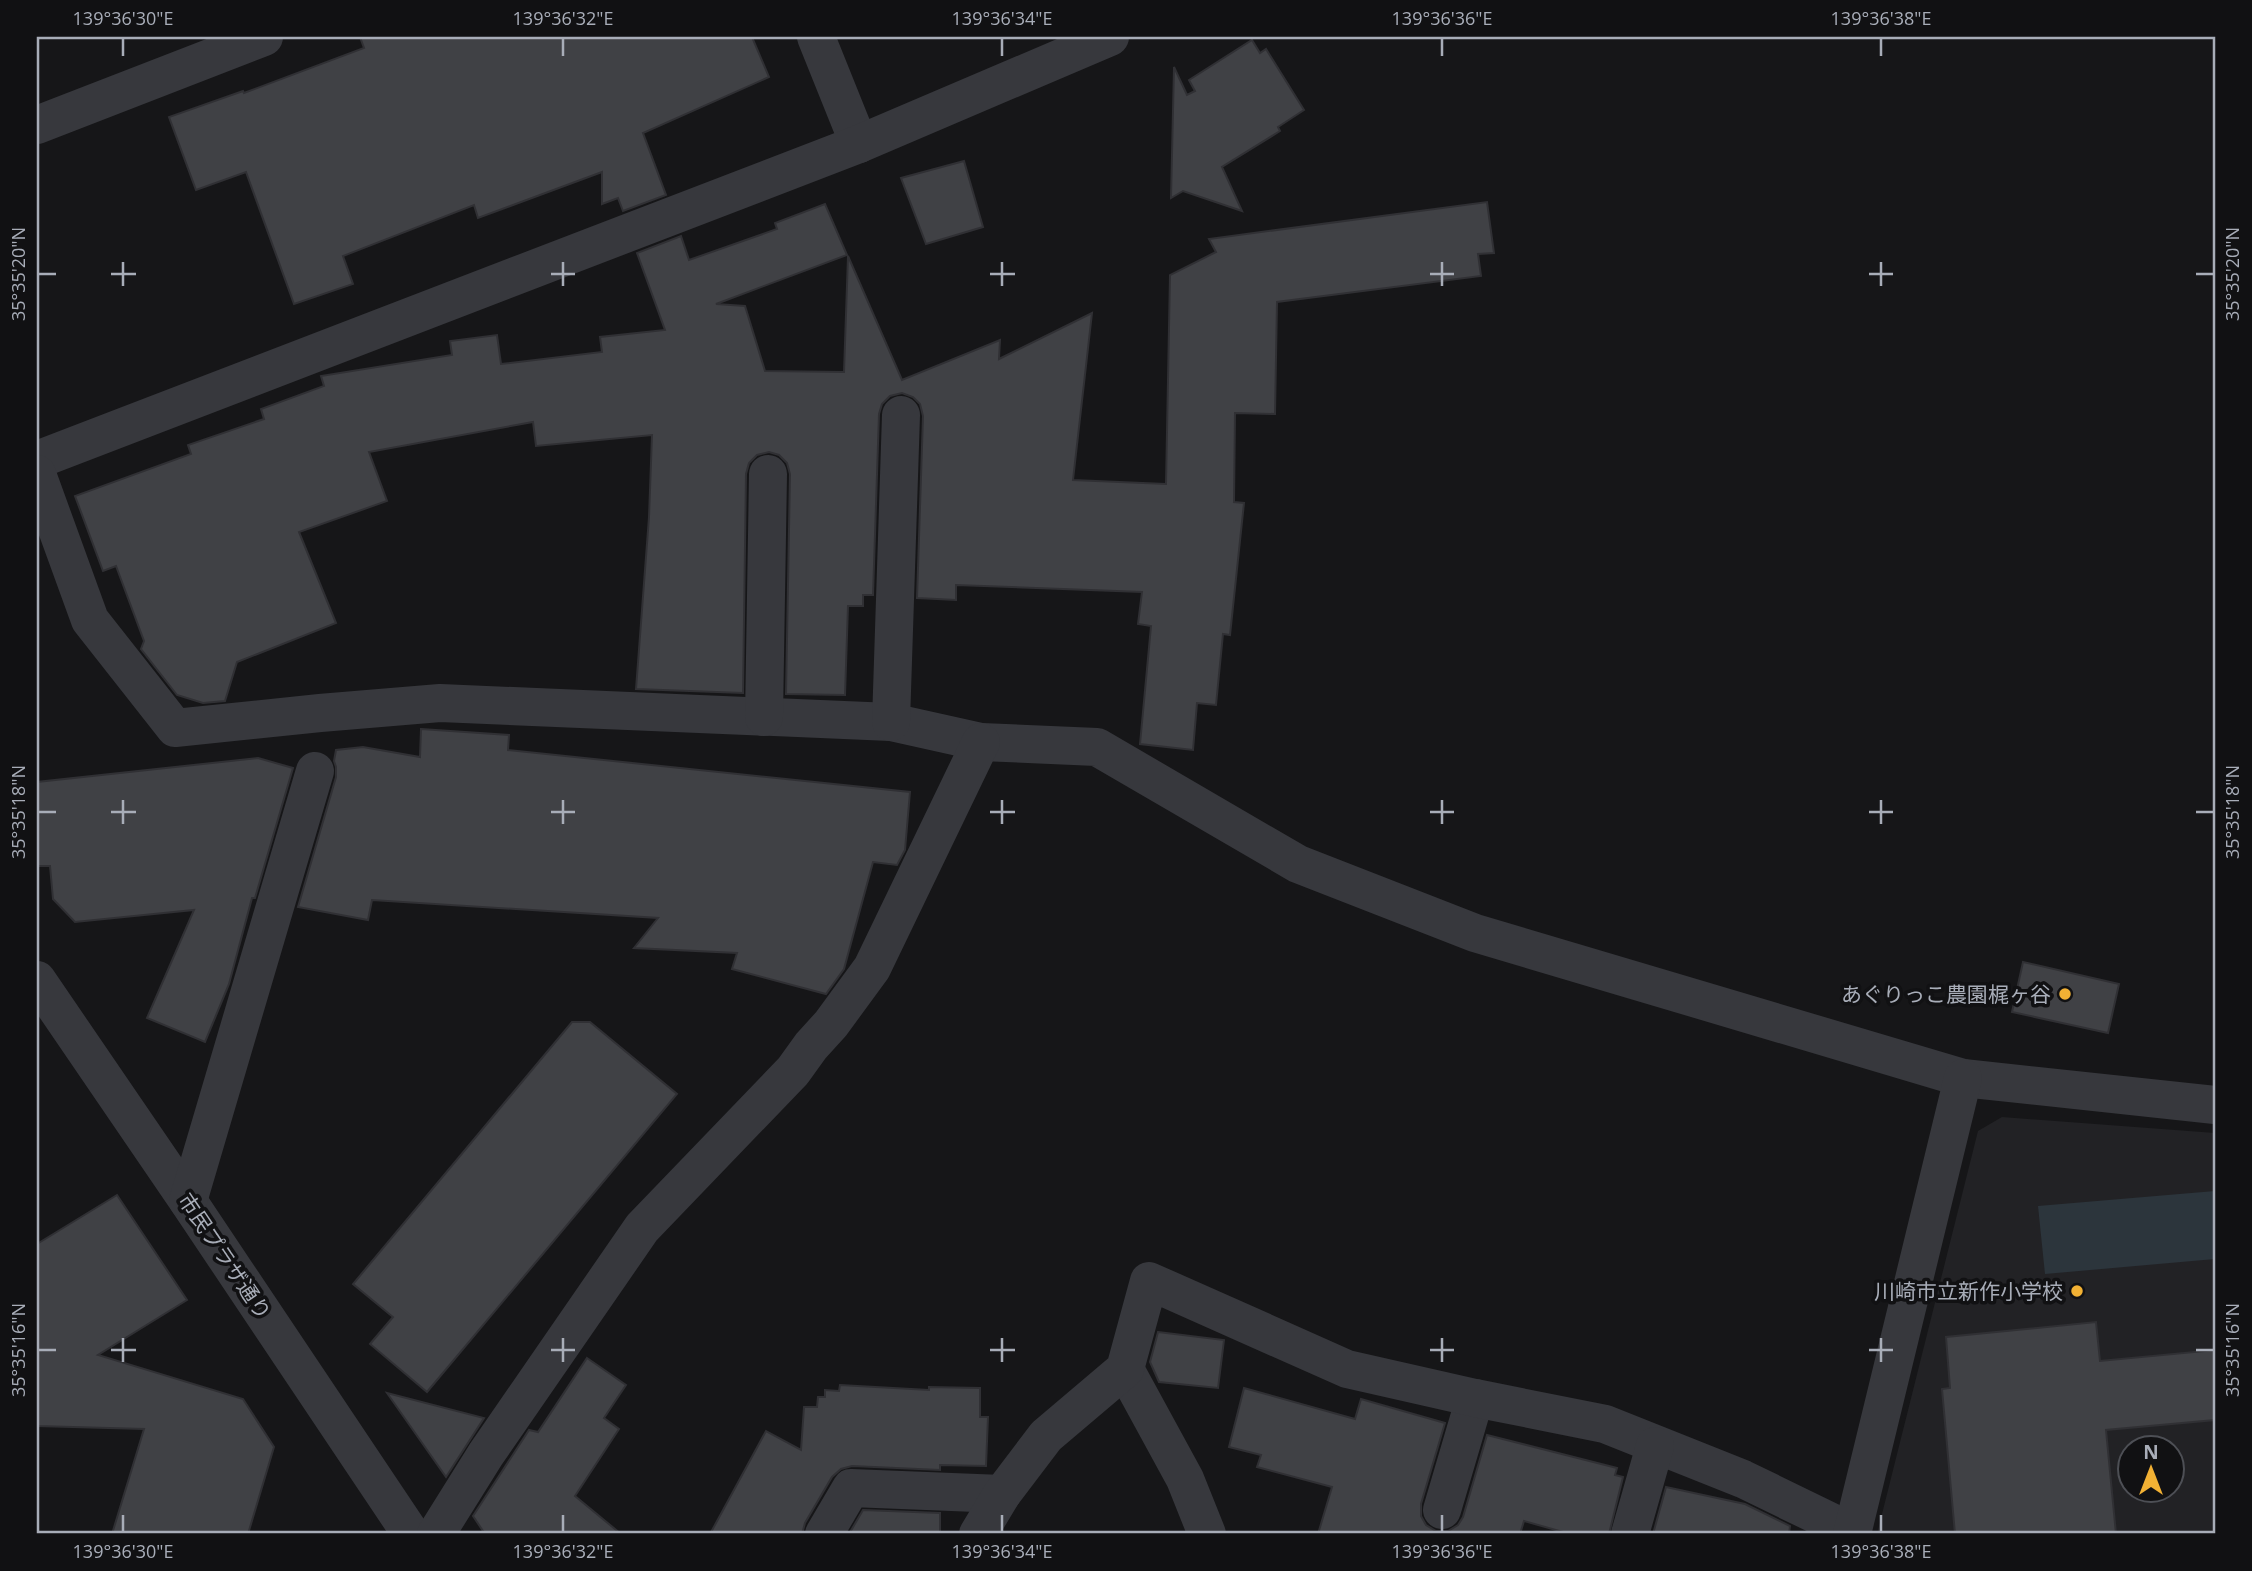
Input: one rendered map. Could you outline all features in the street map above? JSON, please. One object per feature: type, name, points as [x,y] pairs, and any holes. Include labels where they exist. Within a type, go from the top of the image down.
[{"type":"street","points":[[37,125],[264,37]]},
{"type":"street","points":[[816,37],[859,144]]},
{"type":"street","points":[[37,460],[859,144],[1110,37]]},
{"type":"street","points":[[891,722],[901,415]]},
{"type":"street","points":[[37,474],[90,620],[174,728],[440,703],[891,722],[981,742],[1097,747],[1298,864],[1475,933],[1963,1078],[2215,1105]]},
{"type":"street","points":[[764,717],[768,474]]},
{"type":"street","points":[[436,1534],[486,1454],[642,1228],[793,1071],[872,968],[981,742]]},
{"type":"street","points":[[188,1201],[315,771]]},
{"type":"street","name":"市民プラザ通り","points":[[37,980],[411,1534]]},
{"type":"street","points":[[978,1534],[1002,1494],[1046,1436],[1125,1369],[1149,1281],[1347,1369],[1605,1424],[1743,1479],[1852,1533],[1963,1078]]},
{"type":"street","points":[[1125,1369],[1185,1479],[1208,1534]]},
{"type":"street","points":[[1442,1510],[1475,1398]]},
{"type":"street","points":[[1630,1534],[1655,1446]]},
{"type":"street","points":[[824,1534],[851,1488],[1002,1494]]},
{"type":"shaded area","name":"川崎市立新作小学校","points":[[2002,1117],[2215,1133],[2215,1534],[1877,1534],[1978,1131]]},
{"type":"shaded area","points":[[2215,1191],[2215,1259],[2045,1274],[2038,1206]]},
{"type":"building","points":[[360,37],[752,37],[769,77],[643,133],[666,195],[623,211],[618,198],[602,204],[602,172],[478,218],[474,205],[343,256],[353,284],[294,304],[246,172],[196,190],[169,117],[243,91],[244,93],[364,48]]},
{"type":"building","points":[[1252,40],[1260,53],[1266,49],[1304,110],[1278,127],[1280,131],[1222,167],[1242,211],[1183,191],[1171,198],[1174,67],[1187,95],[1195,91],[1189,80]]},
{"type":"building","points":[[964,161],[983,227],[926,244],[901,178]]},
{"type":"building","points":[[1487,202],[1494,253],[1478,254],[1481,276],[1277,302],[1275,414],[1235,413],[1234,502],[1244,503],[1230,635],[1223,634],[1216,705],[1197,703],[1193,750],[1140,744],[1151,626],[1138,624],[1142,592],[956,585],[956,600],[917,598],[923,416],[920,404],[913,397],[902,393],[890,396],[882,404],[879,414],[873,595],[863,595],[863,606],[848,606],[845,695],[786,694],[790,474],[787,463],[779,455],[769,452],[757,455],[749,463],[746,474],[743,693],[636,689],[649,517],[652,435],[536,446],[533,422],[369,452],[387,501],[299,532],[336,623],[237,662],[225,701],[203,703],[177,695],[141,649],[144,641],[116,566],[103,571],[75,496],[191,454],[188,445],[264,419],[261,409],[324,386],[321,376],[452,355],[450,341],[497,335],[501,364],[602,352],[600,337],[665,330],[637,253],[681,236],[689,260],[777,229],[775,223],[825,204],[847,255],[716,304],[745,306],[765,371],[844,372],[848,256],[902,380],[1000,340],[999,359],[1092,313],[1073,480],[1166,484],[1170,275],[1216,252],[1209,239]]},
{"type":"building","points":[[421,729],[509,735],[508,750],[910,792],[905,850],[897,865],[873,862],[844,969],[826,994],[732,969],[737,953],[634,948],[658,918],[372,900],[368,920],[298,907],[336,777],[336,750],[363,747],[420,757]]},
{"type":"building","points":[[258,758],[293,768],[255,898],[252,898],[229,984],[205,1042],[147,1018],[194,910],[75,922],[53,899],[50,866],[37,866],[37,782]]},
{"type":"building","points":[[2023,962],[2119,984],[2108,1033],[2012,1012]]},
{"type":"building","points":[[572,1022],[590,1022],[677,1094],[427,1392],[370,1344],[393,1317],[353,1284]]},
{"type":"building","points":[[117,1195],[187,1300],[98,1355],[243,1399],[274,1447],[248,1534],[112,1534],[144,1429],[37,1426],[37,1244]]},
{"type":"building","points":[[2096,1322],[2100,1361],[2215,1350],[2215,1420],[2106,1430],[2116,1534],[1955,1534],[1942,1389],[1950,1388],[1946,1337]]},
{"type":"building","points":[[1158,1332],[1224,1340],[1218,1388],[1159,1382],[1150,1362]]},
{"type":"building","points":[[587,1358],[626,1385],[604,1418],[619,1429],[575,1496],[621,1534],[485,1534],[473,1516],[529,1430],[538,1432]]},
{"type":"building","points":[[840,1385],[929,1390],[929,1387],[980,1388],[980,1417],[988,1417],[986,1466],[940,1465],[940,1470],[852,1466],[841,1469],[832,1477],[805,1523],[802,1534],[710,1534],[766,1431],[801,1450],[804,1407],[817,1407],[818,1397],[825,1397],[825,1390],[839,1391]]},
{"type":"building","points":[[1244,1388],[1355,1419],[1361,1399],[1445,1423],[1421,1504],[1421,1516],[1426,1525],[1436,1531],[1448,1531],[1458,1525],[1463,1517],[1487,1435],[1617,1468],[1615,1475],[1623,1477],[1609,1534],[1570,1534],[1524,1521],[1520,1534],[1318,1534],[1332,1487],[1257,1467],[1261,1455],[1229,1447]]},
{"type":"building","points":[[387,1393],[484,1418],[446,1477]]},
{"type":"building","points":[[1666,1487],[1745,1504],[1790,1526],[1789,1534],[1653,1534]]},
{"type":"building","points":[[863,1510],[940,1513],[940,1534],[849,1534]]},
{"type":"place","name":"あぐりっこ農園梶ヶ谷","points":[[2065,994]]},
{"type":"place","name":"川崎市立新作小学校","points":[[2077,1291]]}]
